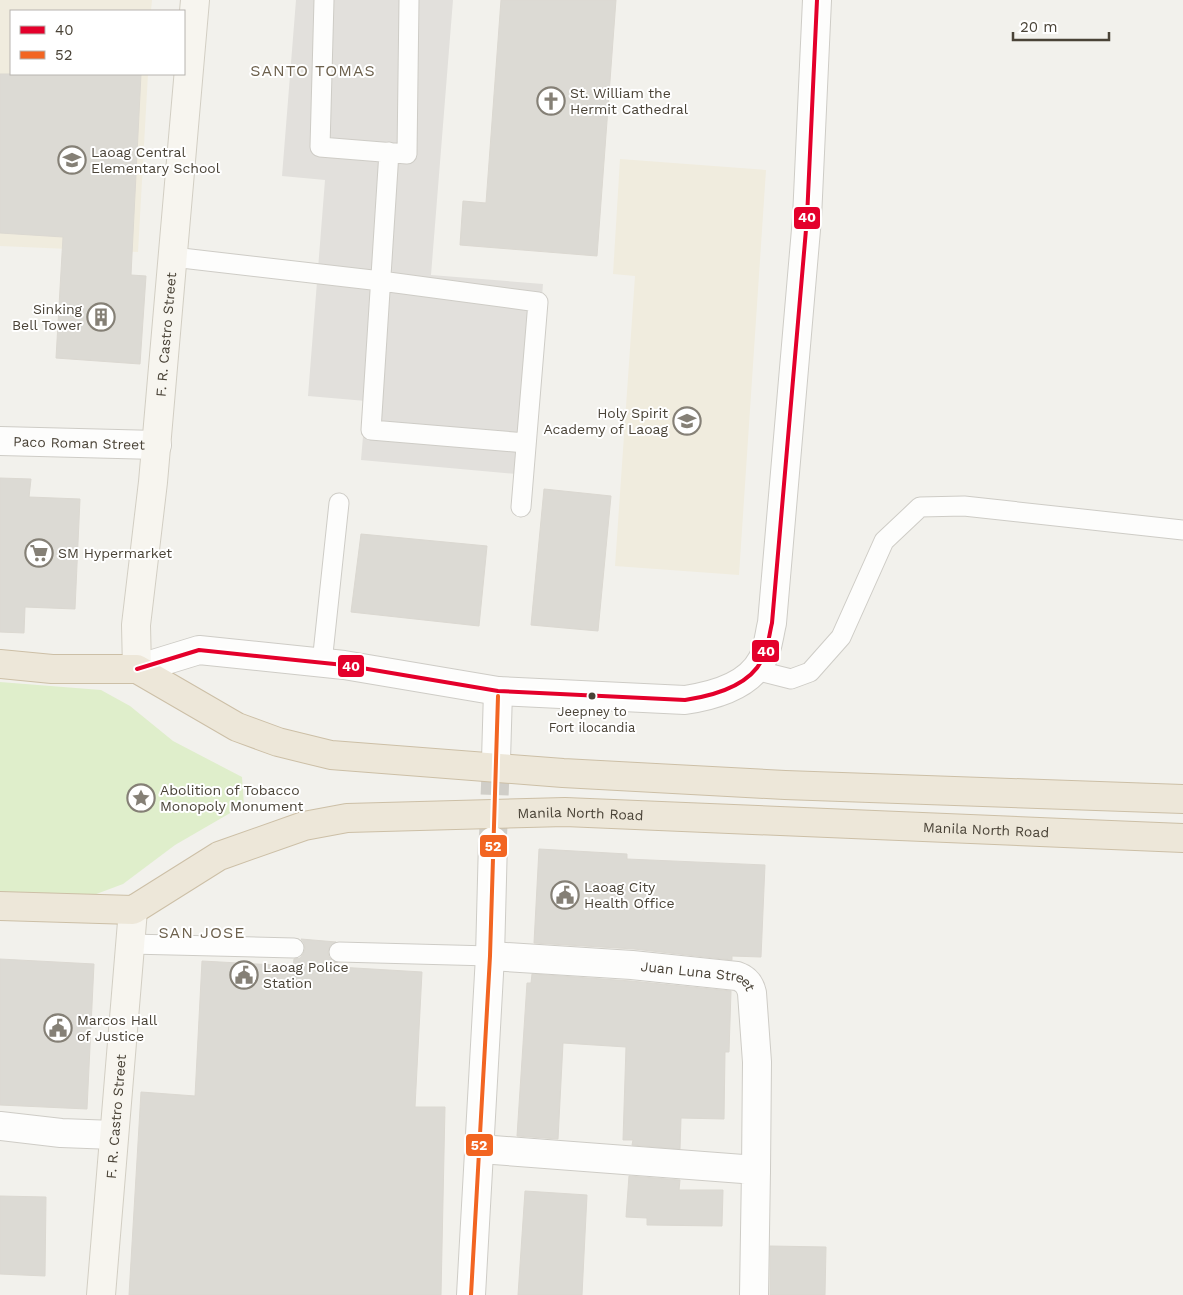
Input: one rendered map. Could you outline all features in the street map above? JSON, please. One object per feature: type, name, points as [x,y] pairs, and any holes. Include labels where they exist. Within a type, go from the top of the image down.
[{"type":"highway","points":[[0,664],[52,669],[136,669],[237,727],[278,742],[331,755],[563,773],[785,785],[1183,799]]},
{"type":"highway","name":"Manila North Road","points":[[133,910],[219,856],[304,826],[347,818],[565,812],[1183,838]]},
{"type":"highway","points":[[0,906],[133,910]]},
{"type":"main road","name":"F. R. Castro Street","points":[[136,669],[136,625],[156,445],[195,0]]},
{"type":"main road","name":"F. R. Castro Street","points":[[101,1295],[133,910]]},
{"type":"street","points":[[136,669],[199,650],[322,662],[498,692],[685,700],[705,697],[726,689],[744,680],[755,670],[763,660],[772,623],[807,218],[817,0]]},
{"type":"street","name":"Paco Roman Street","points":[[0,441],[156,445]]},
{"type":"street","points":[[496,760],[498,692]]},
{"type":"street","points":[[471,1295],[490,956],[493,841]]},
{"type":"street","name":"Juan Luna Street","points":[[490,956],[632,965],[743,978],[752,993],[757,1062],[756,1170]]},
{"type":"street","points":[[0,1126],[61,1133],[114,1135]]},
{"type":"street","points":[[480,1148],[756,1170],[754,1295]]},
{"type":"lane","points":[[324,0],[320,147],[407,154],[409,0]]},
{"type":"lane","points":[[390,152],[371,430],[526,443]]},
{"type":"lane","points":[[173,257],[381,281],[538,302],[521,507]]},
{"type":"lane","points":[[322,662],[339,503]]},
{"type":"lane","points":[[755,670],[791,679],[810,672],[841,637],[884,541],[920,507],[964,506],[1183,530]]},
{"type":"lane","points":[[130,944],[294,948]]},
{"type":"lane","points":[[339,952],[490,956]]},
{"type":"shaded area","name":"Laoag Central Elementary School","points":[[0,0],[152,0],[151,10],[10,10],[10,75],[148,75],[138,252],[0,246]]},
{"type":"shaded area","points":[[296,0],[453,0],[431,275],[543,284],[528,475],[361,460],[366,401],[308,396],[325,180],[282,176]]},
{"type":"shaded area","name":"Holy Spirit Academy of Laoag","points":[[620,159],[766,170],[739,575],[615,566],[635,276],[613,274]]},
{"type":"green space","points":[[0,682],[101,690],[130,706],[173,741],[242,777],[244,805],[175,845],[123,884],[91,896],[0,893]]},
{"type":"building","name":"St. William the Hermit Cathedral","points":[[501,0],[616,0],[597,256],[460,245],[463,201],[486,203]]},
{"type":"building","name":"Laoag Central Elementary School","points":[[0,74],[141,75],[131,275],[146,276],[140,364],[56,358],[63,237],[0,233]]},
{"type":"building","name":"SM Hypermarket","points":[[0,478],[31,479],[29,497],[80,499],[75,609],[25,607],[24,633],[0,632]]},
{"type":"building","points":[[544,489],[611,496],[598,631],[531,625]]},
{"type":"building","points":[[361,534],[487,546],[479,626],[351,612]]},
{"type":"building","points":[[539,849],[627,854],[627,859],[765,865],[761,957],[732,956],[732,960],[634,949],[534,943]]},
{"type":"building","points":[[301,939],[336,942],[330,946],[328,952],[329,957],[338,963],[338,967],[422,972],[415,1107],[445,1107],[441,1295],[129,1295],[141,1092],[195,1096],[202,961],[293,966],[294,959],[300,958],[305,949]]},
{"type":"building","name":"Marcos Hall of Justice","points":[[0,959],[94,964],[87,1109],[0,1105]]},
{"type":"building","points":[[532,974],[731,991],[729,1052],[725,1052],[724,1119],[681,1118],[680,1149],[632,1145],[633,1140],[623,1140],[626,1047],[563,1043],[558,1139],[517,1136],[527,983],[531,983]]},
{"type":"building","points":[[629,1176],[680,1180],[679,1190],[723,1190],[722,1226],[647,1225],[647,1218],[626,1217]]},
{"type":"building","points":[[525,1191],[587,1195],[582,1295],[518,1295]]},
{"type":"building","points":[[0,1196],[46,1197],[45,1276],[0,1274]]},
{"type":"building","points":[[770,1246],[826,1247],[825,1295],[770,1295]]},
{"type":"tunnel","points":[[493,837],[496,760]]},
{"type":"transit line","name":"40","points":[[137,669],[199,650],[344,665],[498,691],[685,700],[718,693],[748,677],[756,669],[766,652],[772,623],[807,218],[817,0]]},
{"type":"transit line","name":"52","points":[[471,1295],[490,956],[498,696]]},
{"type":"place","name":"St. William the Hermit Cathedral","points":[[551,101]]},
{"type":"place","name":"Laoag Central Elementary School","points":[[72,160]]},
{"type":"place","name":"Sinking Bell Tower","points":[[101,317]]},
{"type":"place","name":"Holy Spirit Academy of Laoag","points":[[687,421]]},
{"type":"place","name":"SM Hypermarket","points":[[39,553]]},
{"type":"place","name":"Jeepney to Fort ilocandia","points":[[592,696]]},
{"type":"place","name":"Abolition of Tobacco Monopoly Monument","points":[[141,798]]},
{"type":"place","name":"Laoag City Health Office","points":[[565,895]]},
{"type":"place","name":"Laoag Police Station","points":[[244,975]]},
{"type":"place","name":"Marcos Hall of Justice","points":[[58,1028]]},
{"type":"district","name":"SANTO TOMAS","points":[[313,70]]},
{"type":"district","name":"SAN JOSE","points":[[202,932]]}]
